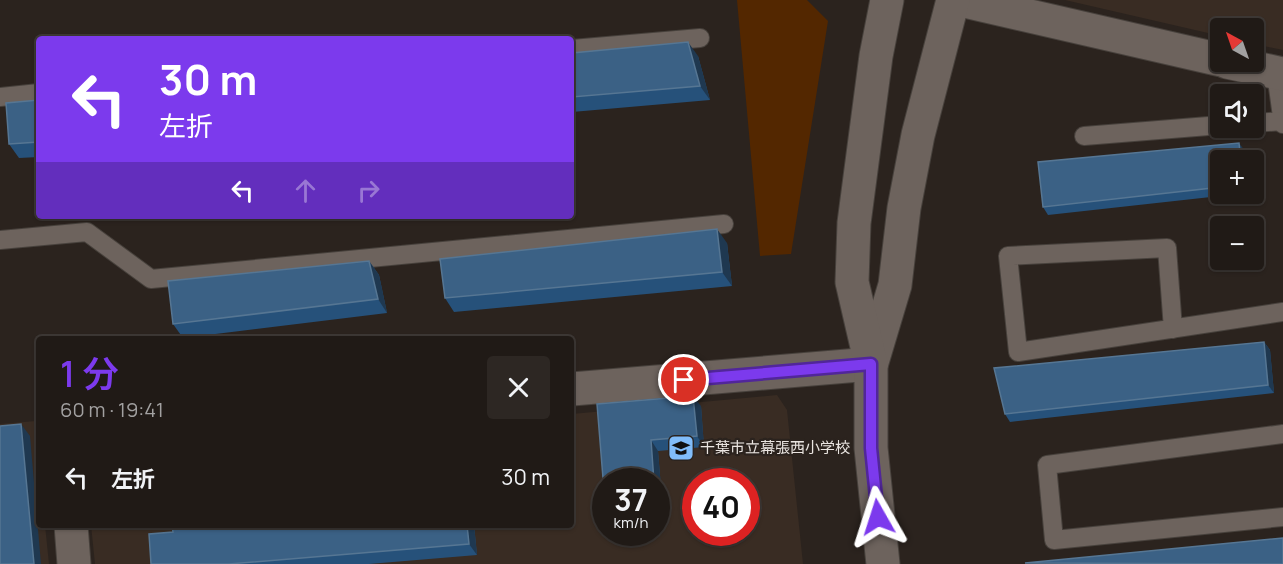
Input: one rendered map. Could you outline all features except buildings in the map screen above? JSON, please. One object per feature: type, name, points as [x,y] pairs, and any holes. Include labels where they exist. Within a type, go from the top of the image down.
[{"type":"street","points":[[883,564],[871,448],[871,364],[852,282],[854,223],[876,56],[887,0]]},
{"type":"street","points":[[871,364],[895,285],[904,208],[918,135],[953,0]]},
{"type":"street","points":[[960,0],[1210,57]]},
{"type":"street","points":[[1264,70],[1280,74]]},
{"type":"street","points":[[574,389],[871,364]]},
{"type":"street","points":[[71,528],[74,564]]},
{"type":"lane","points":[[574,49],[700,38]]},
{"type":"lane","points":[[1264,123],[1283,122],[1280,74]]},
{"type":"lane","points":[[0,97],[36,93]]},
{"type":"lane","points":[[1084,136],[1210,126]]},
{"type":"lane","points":[[0,240],[87,232],[152,279],[724,224]]},
{"type":"lane","points":[[1173,329],[1167,248],[1008,256],[1018,352],[1173,329],[1283,312]]},
{"type":"lane","points":[[1283,434],[1047,465],[1054,540],[1283,517]]},
{"type":"shaded area","points":[[737,0],[807,0],[828,21],[791,254],[760,256]]},
{"type":"shaded area","points":[[1065,0],[1283,0],[1283,50],[1264,46],[1264,18],[1210,18],[1210,33]]},
{"type":"shaded area","name":"千葉市立幕張西小学校","points":[[777,395],[787,410],[803,564],[95,564],[91,528],[574,528],[574,414]]},
{"type":"shaded area","points":[[36,421],[36,528],[45,528],[49,564],[0,564],[0,424]]},
{"type":"place","name":"千葉市立幕張西小学校","points":[[681,448]]},
{"type":"route","points":[[684,380],[871,364],[871,448],[878,517]]}]
